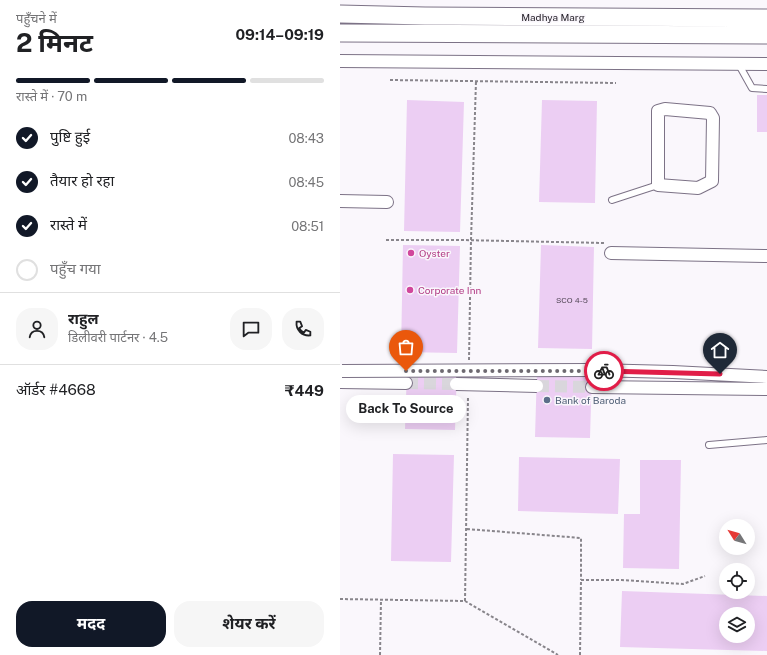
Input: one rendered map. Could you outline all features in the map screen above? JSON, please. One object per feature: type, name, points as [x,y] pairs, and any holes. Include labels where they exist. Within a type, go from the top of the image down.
[{"type":"main road","name":"Madhya Marg","points":[[340,14],[425,16],[767,18]]},
{"type":"main road","name":"Madhya Marg","points":[[340,33],[767,35]]},
{"type":"street","points":[[340,61],[767,64]]},
{"type":"street","points":[[665,109],[710,113],[713,118],[712,181],[698,188],[658,185],[658,111],[665,109]]},
{"type":"street","points":[[340,201],[387,202]]},
{"type":"street","points":[[608,248],[767,256]]},
{"type":"street","points":[[341,375],[593,370],[767,376]]},
{"type":"street","points":[[341,375],[406,383]]},
{"type":"street","points":[[456,384],[536,386]]},
{"type":"street","points":[[592,387],[767,389]]},
{"type":"lane","points":[[738,63],[752,88],[767,89]]},
{"type":"lane","points":[[612,200],[658,185]]},
{"type":"lane","points":[[709,445],[767,440]]},
{"type":"path","points":[[390,80],[616,83]]},
{"type":"path","points":[[386,240],[471,240],[608,248]]},
{"type":"path","points":[[466,529],[581,538],[580,655]]},
{"type":"path","points":[[581,580],[622,580],[683,584],[705,576]]},
{"type":"path","points":[[340,599],[381,600],[380,655]]},
{"type":"path","points":[[465,600],[558,655]]},
{"type":"building","points":[[757,95],[767,95],[767,132],[757,132]]},
{"type":"building","points":[[407,100],[464,102],[460,232],[404,231]]},
{"type":"building","points":[[542,100],[597,101],[595,203],[539,202]]},
{"type":"building","points":[[403,245],[460,246],[457,353],[401,352]]},
{"type":"building","points":[[541,245],[594,247],[592,349],[538,348]]},
{"type":"building","points":[[407,368],[457,369],[455,430],[405,429]]},
{"type":"building","points":[[537,369],[592,370],[590,438],[535,437]]},
{"type":"building","points":[[393,454],[454,455],[451,562],[391,561]]},
{"type":"building","points":[[519,457],[620,459],[618,514],[518,511]]},
{"type":"building","points":[[640,460],[681,460],[679,569],[623,568],[624,514],[640,514]]},
{"type":"building","points":[[622,591],[719,594],[719,599],[755,599],[755,596],[767,596],[767,651],[620,647]]},
{"type":"tunnel","points":[[406,383],[456,384]]},
{"type":"tunnel","points":[[537,386],[592,387]]},
{"type":"way so far","points":[[406,371],[604,371]]},
{"type":"place","name":"Oyster","points":[[411,253]]},
{"type":"place","name":"Corporate Inn","points":[[410,290]]},
{"type":"place","name":"Back To Source","points":[[406,371]]},
{"type":"place","name":"Bank of Baroda","points":[[547,400]]},
{"type":"route","points":[[604,371],[720,374]]}]
